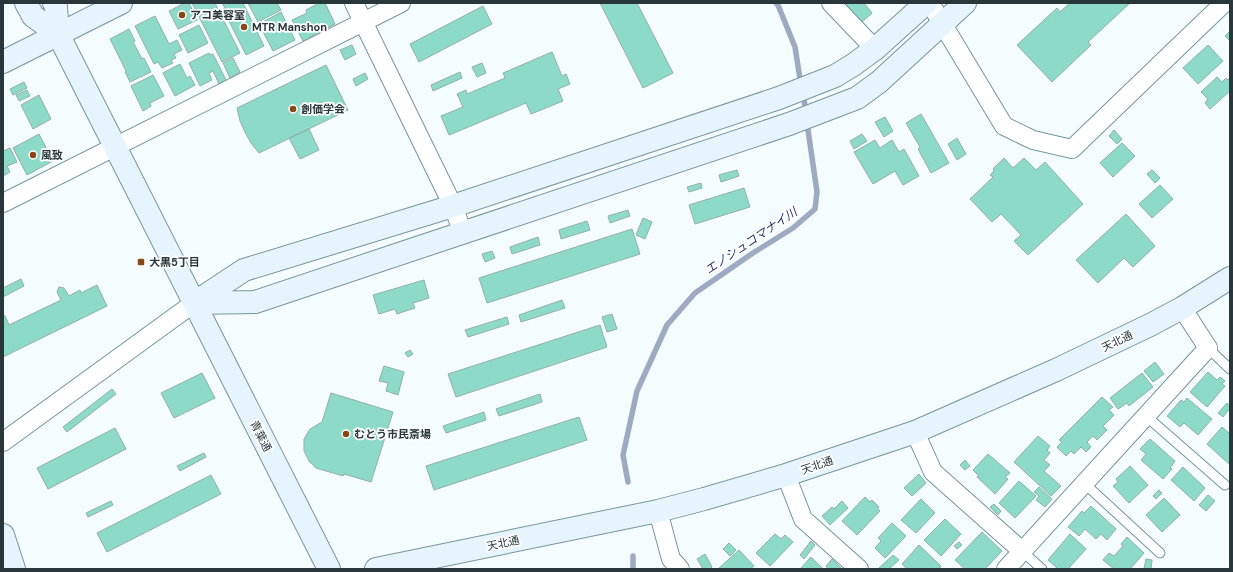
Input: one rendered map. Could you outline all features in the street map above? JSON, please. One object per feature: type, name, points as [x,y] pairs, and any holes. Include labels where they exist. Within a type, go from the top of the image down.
[{"type":"street","points":[[26,3],[33,16],[58,34]]},
{"type":"street","points":[[54,3],[56,6],[58,34]]},
{"type":"street","points":[[3,62],[121,3]]},
{"type":"street","points":[[354,3],[453,206],[463,232]]},
{"type":"street","points":[[3,203],[401,3]]},
{"type":"street","points":[[831,3],[875,49]]},
{"type":"street","points":[[3,442],[194,303],[244,270],[453,206],[780,98],[835,76],[853,65],[875,49],[926,3]]},
{"type":"street","points":[[930,3],[1004,126],[1033,140],[1072,149],[1224,3]]},
{"type":"street","points":[[194,303],[255,302],[789,124],[858,98],[879,82],[965,3]]},
{"type":"street","name":"青葉通","points":[[58,34],[329,569]]},
{"type":"street","name":"天北通","points":[[376,569],[658,511],[786,475],[914,432],[1056,370],[1150,325],[1182,308],[1230,278]]},
{"type":"street","points":[[1006,569],[1208,348],[1182,308]]},
{"type":"street","points":[[914,432],[933,472],[1022,551]]},
{"type":"street","points":[[786,475],[803,519],[859,569]]},
{"type":"street","points":[[658,511],[672,560],[680,569]]},
{"type":"lane","points":[[1208,348],[1230,369]]},
{"type":"lane","points":[[1146,416],[1225,485]]},
{"type":"lane","points":[[1084,483],[1160,554]]},
{"type":"lane","points":[[1022,551],[1042,569]]},
{"type":"building","points":[[185,3],[189,3],[197,20],[178,29],[169,11]]},
{"type":"building","points":[[192,3],[215,3],[240,53],[222,62]]},
{"type":"building","name":"MTR Manshon","points":[[222,3],[243,3],[264,46],[246,55],[223,9],[225,8]]},
{"type":"building","points":[[248,3],[277,3],[281,10],[258,22]]},
{"type":"building","points":[[319,3],[325,3],[335,24],[303,41],[292,20],[307,13],[306,10]]},
{"type":"building","points":[[600,3],[637,3],[673,73],[643,88]]},
{"type":"building","points":[[841,3],[864,3],[872,13],[860,24]]},
{"type":"building","points":[[1070,3],[1130,3],[1088,42],[1091,45],[1052,82],[1017,45],[1057,8],[1060,12]]},
{"type":"building","points":[[483,6],[492,24],[419,62],[410,44]]},
{"type":"building","points":[[281,12],[295,40],[273,51],[259,24]]},
{"type":"building","points":[[155,16],[169,44],[177,40],[182,50],[174,54],[176,58],[171,60],[173,63],[162,68],[158,62],[154,64],[135,26]]},
{"type":"building","points":[[199,25],[208,43],[188,53],[179,35]]},
{"type":"building","points":[[129,29],[135,41],[133,42],[142,59],[144,58],[151,72],[130,82],[110,39]]},
{"type":"building","points":[[1230,31],[1230,41],[1225,36]]},
{"type":"building","points":[[352,45],[356,54],[345,60],[340,50]]},
{"type":"building","points":[[1208,45],[1223,61],[1198,84],[1183,68]]},
{"type":"building","points":[[552,52],[562,76],[566,74],[570,84],[558,89],[563,101],[531,114],[526,103],[449,135],[441,116],[463,107],[457,94],[466,90],[467,94],[505,78],[503,73]]},
{"type":"building","points":[[209,53],[210,55],[213,54],[226,80],[219,84],[213,71],[209,73],[212,80],[200,86],[189,63]]},
{"type":"building","points":[[233,58],[240,72],[230,78],[223,63]]},
{"type":"building","points":[[482,63],[486,73],[477,77],[472,67]]},
{"type":"building","points":[[180,64],[187,78],[190,76],[195,85],[175,96],[163,73]]},
{"type":"building","name":"創価学会","points":[[326,65],[348,110],[259,153],[245,132],[240,121],[237,108]]},
{"type":"building","points":[[460,72],[462,78],[433,91],[431,85]]},
{"type":"building","points":[[365,73],[368,79],[356,86],[353,79]]},
{"type":"building","points":[[153,75],[164,96],[150,103],[151,106],[143,111],[131,86]]},
{"type":"building","points":[[1217,77],[1222,82],[1226,78],[1228,80],[1230,77],[1230,91],[1210,109],[1205,103],[1208,99],[1201,92]]},
{"type":"building","points":[[24,82],[27,88],[13,95],[10,89]]},
{"type":"building","points":[[27,90],[30,96],[19,101],[16,95]]},
{"type":"building","points":[[39,95],[51,119],[33,129],[21,105]]},
{"type":"building","points":[[921,114],[949,163],[931,173],[918,149],[920,147],[906,123]]},
{"type":"building","points":[[885,117],[893,131],[884,137],[875,122]]},
{"type":"building","points":[[309,129],[319,150],[300,159],[289,138]]},
{"type":"building","points":[[1114,130],[1122,139],[1117,144],[1109,136]]},
{"type":"building","name":"風致","points":[[39,134],[53,161],[27,175],[13,148]]},
{"type":"building","points":[[862,134],[867,141],[854,149],[850,141]]},
{"type":"building","points":[[957,138],[966,154],[957,160],[948,144]]},
{"type":"building","points":[[875,140],[880,148],[892,140],[899,152],[904,149],[919,176],[903,185],[895,171],[873,184],[854,152]]},
{"type":"building","points":[[1122,143],[1135,156],[1113,177],[1100,163]]},
{"type":"building","points":[[10,148],[17,162],[7,166],[10,172],[3,176],[3,151]]},
{"type":"building","points":[[1004,158],[1013,168],[1024,158],[1036,170],[1045,162],[1083,204],[1028,255],[1014,241],[1021,235],[1001,214],[992,222],[970,199],[993,177],[990,175],[994,171],[993,169]]},
{"type":"building","points":[[737,170],[739,176],[721,182],[719,175]]},
{"type":"building","points":[[1152,170],[1160,178],[1155,183],[1147,174]]},
{"type":"building","points":[[701,183],[702,188],[689,192],[687,187]]},
{"type":"building","points":[[1160,185],[1173,199],[1152,218],[1139,204]]},
{"type":"building","points":[[744,188],[750,207],[695,224],[689,205]]},
{"type":"building","points":[[628,210],[630,216],[610,223],[608,216]]},
{"type":"building","points":[[1126,214],[1155,246],[1133,267],[1124,258],[1098,283],[1076,260]]},
{"type":"building","points":[[643,218],[652,222],[645,239],[636,235]]},
{"type":"building","points":[[587,221],[590,230],[561,239],[559,230]]},
{"type":"building","points":[[632,229],[640,254],[487,303],[479,278]]},
{"type":"building","points":[[538,237],[540,245],[512,254],[510,247]]},
{"type":"building","points":[[492,251],[495,258],[485,262],[482,254]]},
{"type":"building","points":[[21,279],[24,286],[3,297],[3,288]]},
{"type":"building","points":[[424,280],[429,298],[413,303],[415,308],[397,314],[395,309],[379,314],[373,295]]},
{"type":"building","points":[[97,285],[107,306],[3,357],[3,314],[9,325],[61,300],[57,292],[59,287],[64,288],[69,296],[80,290],[81,293]]},
{"type":"building","points":[[562,300],[565,308],[521,322],[519,315]]},
{"type":"building","points":[[612,314],[617,329],[607,332],[602,317]]},
{"type":"building","points":[[507,317],[509,324],[468,337],[465,330]]},
{"type":"building","points":[[600,325],[607,347],[456,397],[448,374]]},
{"type":"building","points":[[410,350],[413,354],[408,357],[405,353]]},
{"type":"building","points":[[1155,362],[1164,374],[1153,382],[1144,371]]},
{"type":"building","points":[[384,366],[404,372],[398,395],[386,391],[388,383],[379,381]]},
{"type":"building","points":[[1208,372],[1217,380],[1220,377],[1225,381],[1222,384],[1225,386],[1207,407],[1190,392]]},
{"type":"building","points":[[202,373],[215,398],[174,418],[161,393]]},
{"type":"building","points":[[1142,373],[1153,387],[1129,406],[1127,403],[1118,409],[1110,398]]},
{"type":"building","points":[[112,389],[116,394],[67,432],[63,427]]},
{"type":"building","name":"むとう市民斎場","points":[[331,393],[393,412],[371,482],[316,468],[309,461],[304,451],[304,439],[310,429],[322,422]]},
{"type":"building","points":[[540,394],[542,402],[499,416],[496,409]]},
{"type":"building","points":[[1102,397],[1113,407],[1109,410],[1114,415],[1103,426],[1107,430],[1097,440],[1093,436],[1087,442],[1091,447],[1086,452],[1081,447],[1074,454],[1071,451],[1066,456],[1057,447],[1062,442],[1059,440]]},
{"type":"building","points":[[1187,398],[1212,419],[1198,435],[1184,423],[1180,427],[1167,416],[1181,400],[1184,402]]},
{"type":"building","points":[[1227,403],[1230,408],[1223,417],[1218,413]]},
{"type":"building","points":[[484,412],[486,420],[446,433],[443,426]]},
{"type":"building","points":[[579,417],[587,440],[434,490],[426,466]]},
{"type":"building","points":[[1222,427],[1230,434],[1230,465],[1207,444]]},
{"type":"building","points":[[115,428],[126,449],[48,489],[37,468]]},
{"type":"building","points":[[1038,436],[1050,446],[1047,450],[1050,453],[1044,460],[1050,465],[1044,471],[1061,486],[1051,496],[1014,462]]},
{"type":"building","points":[[1150,439],[1175,461],[1170,468],[1172,469],[1163,479],[1141,460],[1146,454],[1140,449]]},
{"type":"building","points":[[204,453],[206,457],[180,471],[177,466]]},
{"type":"building","points":[[988,454],[1010,473],[1005,477],[1008,479],[995,494],[977,477],[979,476],[973,470]]},
{"type":"building","points":[[965,460],[970,466],[965,470],[960,465]]},
{"type":"building","points":[[1130,466],[1148,485],[1129,503],[1113,486],[1118,482],[1116,479]]},
{"type":"building","points":[[1183,467],[1205,488],[1194,501],[1171,480]]},
{"type":"building","points":[[919,474],[926,483],[912,496],[904,488]]},
{"type":"building","points":[[211,475],[221,494],[107,552],[97,533]]},
{"type":"building","points":[[1019,481],[1036,496],[1015,518],[999,503]]},
{"type":"building","points":[[1039,487],[1052,499],[1045,507],[1036,500],[1039,496],[1034,492]]},
{"type":"building","points":[[1159,490],[1162,493],[1156,499],[1153,496]]},
{"type":"building","points":[[1208,495],[1215,501],[1206,511],[1199,505]]},
{"type":"building","points":[[865,497],[870,502],[872,500],[879,507],[877,508],[880,511],[857,535],[842,521]]},
{"type":"building","points":[[1164,498],[1180,515],[1162,532],[1146,515]]},
{"type":"building","points":[[921,499],[935,513],[916,533],[901,520]]},
{"type":"building","points":[[111,501],[113,505],[88,517],[86,513]]},
{"type":"building","points":[[842,501],[848,508],[830,525],[822,516],[832,507],[834,509]]},
{"type":"building","points":[[994,504],[1001,511],[998,515],[990,507]]},
{"type":"building","points":[[1091,506],[1116,529],[1107,540],[1101,534],[1096,539],[1085,529],[1079,536],[1068,527],[1082,511],[1084,513]]},
{"type":"building","points":[[945,519],[961,534],[941,556],[924,540]]},
{"type":"building","points":[[892,523],[906,536],[885,558],[875,548],[881,541],[878,538]]},
{"type":"building","points":[[982,532],[1002,551],[985,569],[965,569],[955,560]]},
{"type":"building","points":[[775,534],[781,539],[785,535],[793,542],[770,566],[756,553]]},
{"type":"building","points":[[1070,534],[1086,549],[1068,569],[1058,569],[1048,560]]},
{"type":"building","points":[[1127,537],[1144,553],[1130,569],[1114,569],[1103,560],[1109,553],[1114,556],[1123,546],[1121,544]]},
{"type":"building","points":[[811,541],[815,545],[804,559],[800,555]]},
{"type":"building","points":[[959,542],[962,545],[957,549],[954,546]]},
{"type":"building","points":[[729,543],[736,550],[730,556],[723,549]]},
{"type":"building","points":[[919,545],[941,566],[939,569],[907,569],[902,564]]},
{"type":"building","points":[[739,550],[754,566],[750,569],[718,569]]},
{"type":"building","points":[[705,554],[712,567],[709,569],[703,569],[697,559]]},
{"type":"building","points":[[893,555],[899,560],[889,569],[879,568]]},
{"type":"building","points":[[811,557],[823,569],[800,569]]},
{"type":"building","points":[[832,559],[842,569],[828,569],[826,566]]},
{"type":"building","points":[[1146,559],[1152,560],[1151,569],[1144,569]]},
{"type":"waterway","name":"エノシュコマナイ川","points":[[776,3],[795,47],[801,85]]},
{"type":"waterway","name":"エノシュコマナイ川","points":[[803,93],[806,112]]},
{"type":"waterway","name":"エノシュコマナイ川","points":[[628,482],[623,455],[637,391],[667,325],[695,293],[753,253],[793,228],[815,209],[817,192],[807,123]]},
{"type":"waterway","name":"エノシュコマナイ川","points":[[633,556],[633,569]]},
{"type":"place","name":"アコ美容室","points":[[182,15]]},
{"type":"place","name":"MTR Manshon","points":[[244,27]]},
{"type":"place","name":"創価学会","points":[[293,109]]},
{"type":"place","name":"風致","points":[[33,155]]},
{"type":"place","name":"大黒5丁目","points":[[141,262]]},
{"type":"place","name":"むとう市民斎場","points":[[346,434]]}]
